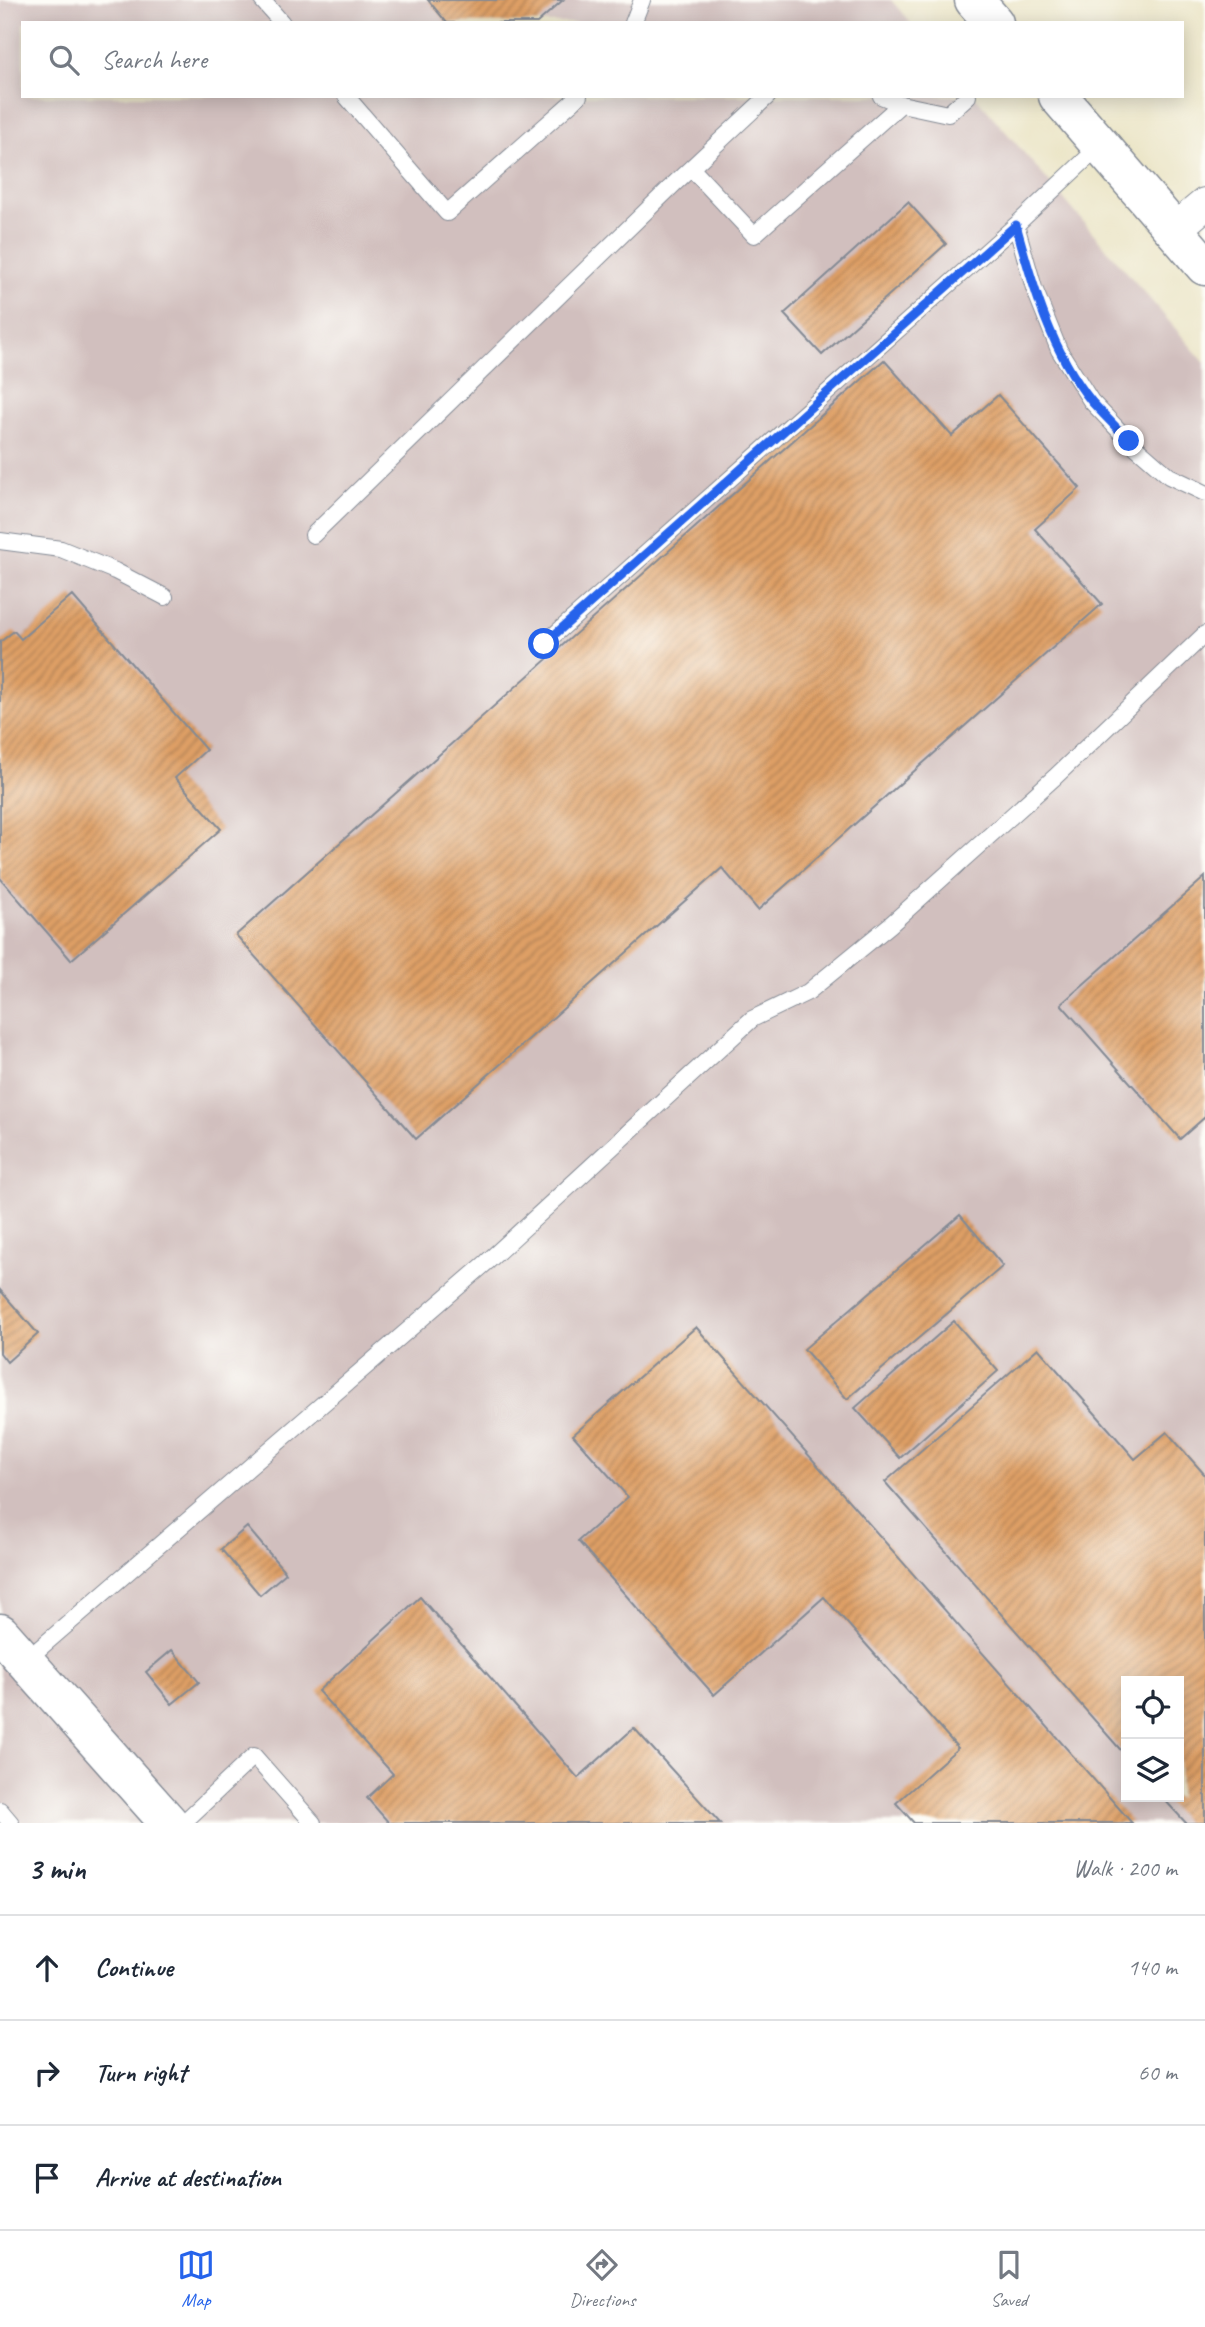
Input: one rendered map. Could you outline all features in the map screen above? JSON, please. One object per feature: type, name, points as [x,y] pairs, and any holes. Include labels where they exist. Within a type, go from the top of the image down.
[{"type":"main road","points":[[974,0],[992,21]]},
{"type":"main road","points":[[1060,98],[1205,266]]},
{"type":"main road","points":[[0,1633],[169,1823]]},
{"type":"street","points":[[1174,230],[1205,204]]},
{"type":"lane","points":[[262,0],[280,21]]},
{"type":"lane","points":[[635,21],[642,0]]},
{"type":"lane","points":[[348,98],[447,212],[577,98]]},
{"type":"lane","points":[[313,535],[766,98]]},
{"type":"lane","points":[[886,98],[948,114],[966,98]]},
{"type":"lane","points":[[691,168],[754,235],[901,104]]},
{"type":"lane","points":[[544,644],[1016,225],[1101,145]]},
{"type":"lane","points":[[1016,225],[1034,288],[1059,350],[1091,401],[1129,441],[1169,476],[1205,493]]},
{"type":"lane","points":[[0,541],[61,549],[115,571],[165,597]]},
{"type":"lane","points":[[25,1661],[486,1262],[752,1020],[808,992],[890,925],[1055,777],[1205,634]]},
{"type":"lane","points":[[183,1823],[254,1756],[313,1823]]},
{"type":"lane","points":[[0,1810],[10,1823]]},
{"type":"shaded area","points":[[0,0],[891,0],[909,21],[21,21],[21,98],[977,98],[1205,363],[1205,1823],[0,1823]]},
{"type":"building","points":[[428,0],[563,0],[539,21],[445,21]]},
{"type":"building","points":[[908,202],[946,244],[822,355],[784,314]]},
{"type":"building","points":[[884,360],[952,436],[998,395],[1080,488],[1035,529],[1102,604],[758,910],[722,868],[416,1139],[236,935]]},
{"type":"building","points":[[72,595],[206,750],[175,778],[221,829],[71,960],[0,878],[0,642],[14,631],[21,639]]},
{"type":"building","points":[[1205,877],[1205,1117],[1180,1139],[1061,1004]]},
{"type":"building","points":[[960,1215],[1003,1266],[847,1399],[804,1349]]},
{"type":"building","points":[[0,1290],[38,1334],[7,1362],[0,1353]]},
{"type":"building","points":[[954,1321],[998,1371],[900,1458],[855,1408]]},
{"type":"building","points":[[696,1327],[1132,1823],[914,1823],[896,1803],[958,1748],[824,1597],[714,1695],[578,1541],[628,1497],[573,1435]]},
{"type":"building","points":[[1038,1348],[1135,1459],[1167,1432],[1205,1475],[1205,1823],[1186,1823],[1167,1802],[1184,1802],[1184,1676],[1121,1676],[1121,1750],[885,1482]]},
{"type":"building","points":[[247,1527],[286,1573],[260,1595],[221,1549]]},
{"type":"building","points":[[420,1597],[578,1778],[634,1728],[720,1823],[389,1823],[367,1798],[393,1774],[318,1691]]},
{"type":"building","points":[[172,1650],[199,1682],[172,1704],[146,1672]]},
{"type":"route","points":[[544,644],[1016,225],[1034,288],[1059,350],[1091,401],[1129,441]]}]
